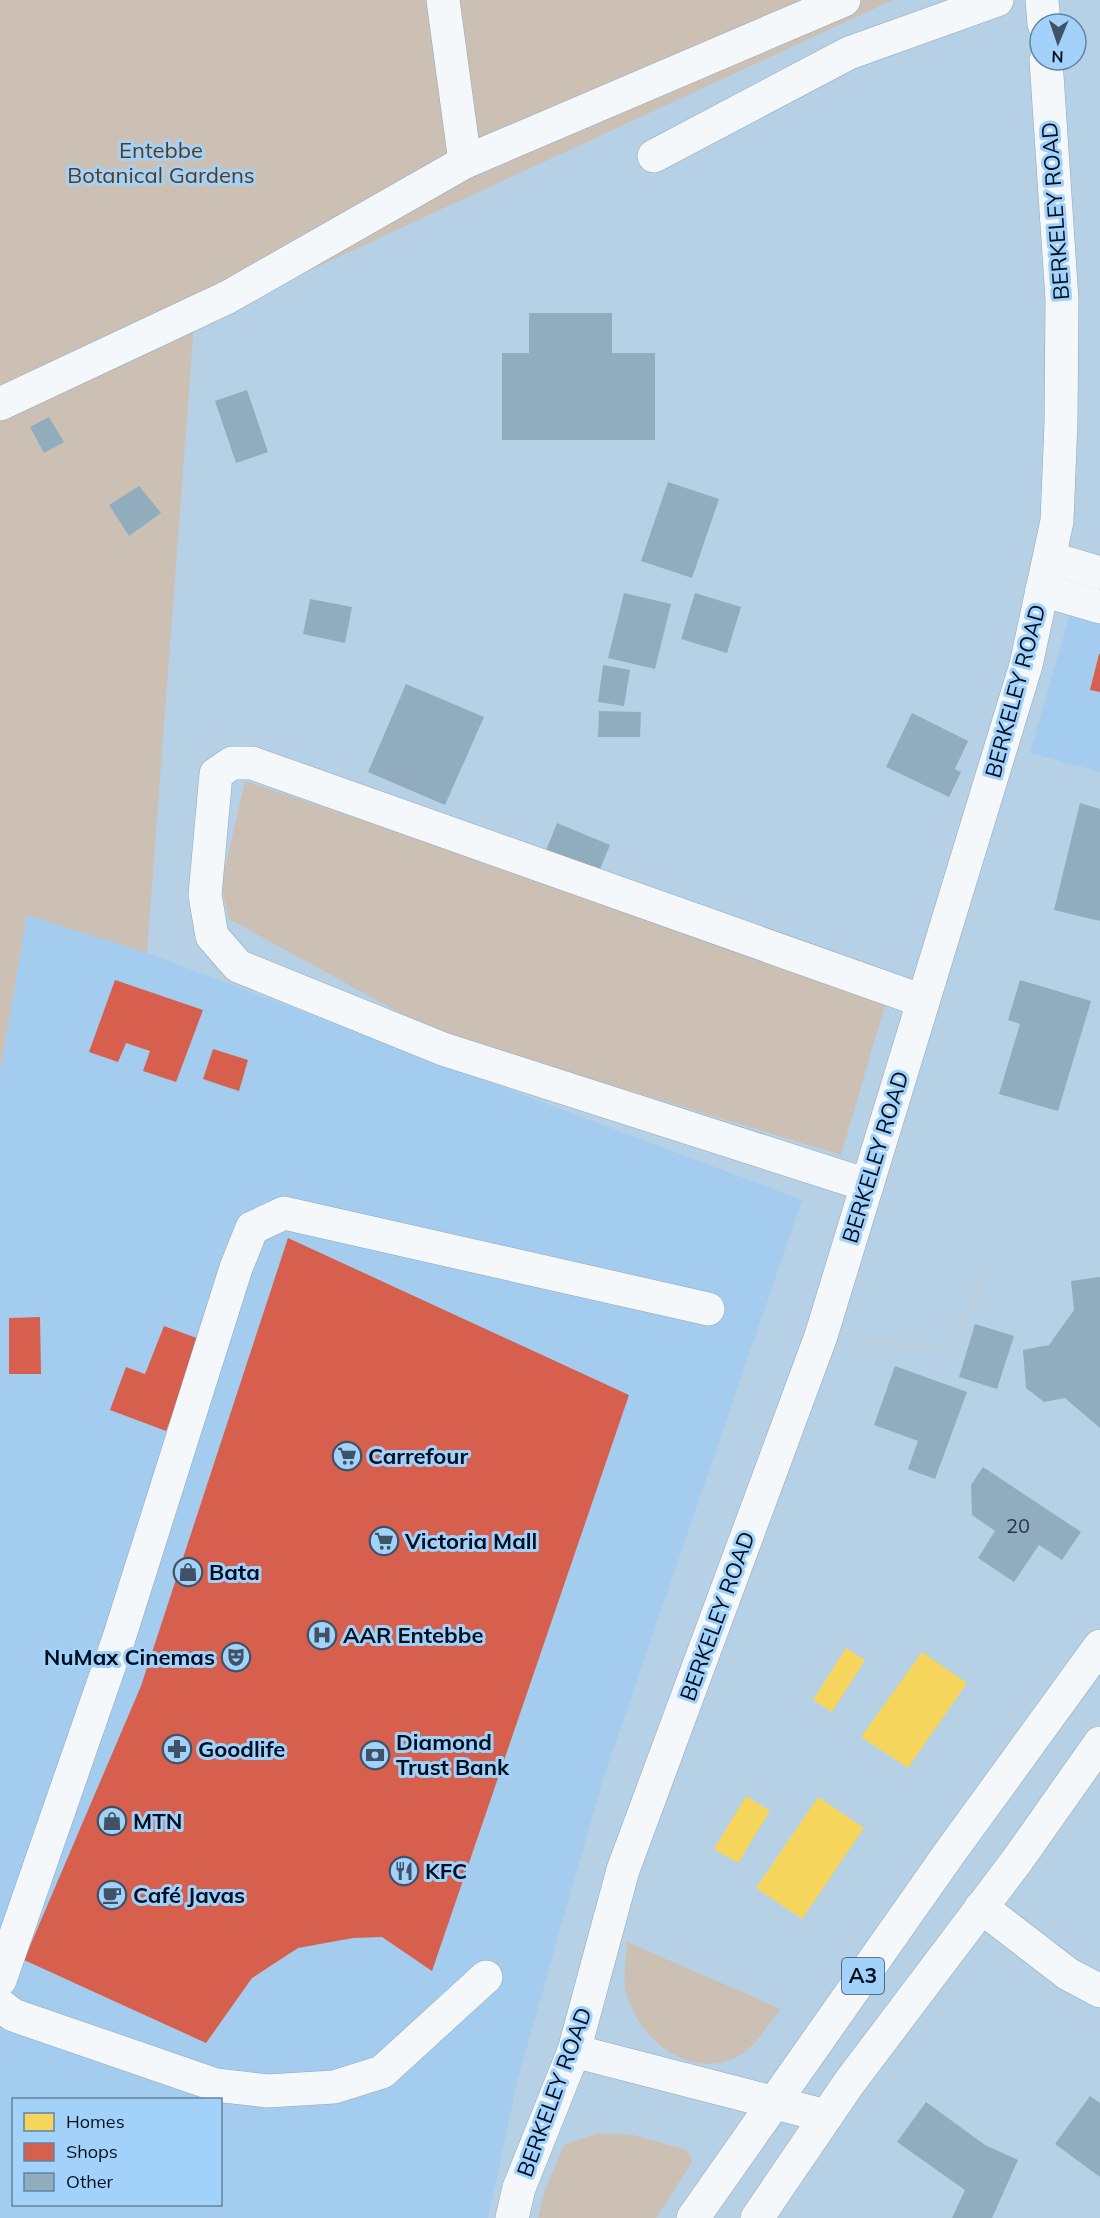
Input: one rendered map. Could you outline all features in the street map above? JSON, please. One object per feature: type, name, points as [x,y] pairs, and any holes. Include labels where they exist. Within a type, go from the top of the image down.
[{"type":"main road","points":[[443,0],[465,162]]},
{"type":"main road","points":[[0,404],[228,297],[465,162],[844,0]]},
{"type":"main road","points":[[654,156],[849,53],[997,0]]},
{"type":"main road","name":"BERKELEY ROAD","points":[[512,2218],[519,2188],[574,2051],[623,1870],[820,1336],[1026,665],[1057,522],[1061,422],[1062,300],[1047,72]]},
{"type":"main road","points":[[1050,558],[1100,573]]},
{"type":"main road","points":[[1042,590],[1100,607]]},
{"type":"main road","points":[[867,1185],[443,1049],[238,966],[212,936],[205,895],[216,774],[232,763],[252,763],[923,1000]]},
{"type":"main road","points":[[0,1980],[119,1638],[232,1280],[252,1228],[284,1213],[708,1309]]},
{"type":"main road","name":"A3","points":[[693,2218],[1100,1646]]},
{"type":"main road","name":"A3","points":[[757,2218],[826,2116],[1016,1862],[1100,1743]]},
{"type":"main road","points":[[981,1906],[1068,1974],[1100,1991]]},
{"type":"main road","points":[[0,2005],[13,2015],[216,2085],[278,2090],[334,2087],[382,2072],[486,1977]]},
{"type":"main road","points":[[574,2051],[826,2116]]},
{"type":"path","points":[[820,1336],[947,1349],[986,1275]]},
{"type":"shaded area","points":[[1079,583],[1100,589],[1100,772],[1030,753]]},
{"type":"shaded area","points":[[27,914],[147,953],[802,1200],[603,1779],[518,2078],[488,2218],[0,2218],[0,1072]]},
{"type":"green space","name":"Entebbe Botanical Gardens","points":[[0,0],[893,0],[194,324],[147,953],[27,915],[0,1072]]},
{"type":"green space","points":[[245,781],[888,995],[841,1155],[431,1030],[229,919],[221,886]]},
{"type":"green space","points":[[627,1942],[781,2009],[758,2039],[742,2054],[723,2062],[705,2064],[687,2060],[670,2052],[655,2041],[632,2010],[625,1986]]},
{"type":"green space","points":[[598,2133],[633,2135],[687,2150],[692,2162],[656,2218],[538,2218],[545,2190],[564,2145]]},
{"type":"building: Homes","points":[[846,1648],[865,1660],[832,1712],[813,1700]]},
{"type":"building: Homes","points":[[922,1652],[967,1683],[908,1768],[861,1737]]},
{"type":"building: Homes","points":[[746,1796],[770,1811],[738,1863],[714,1849]]},
{"type":"building: Homes","points":[[818,1797],[864,1828],[802,1919],[756,1888]]},
{"type":"building: Shops","points":[[1100,654],[1100,692],[1090,690]]},
{"type":"building: Shops","points":[[115,980],[203,1010],[176,1082],[143,1071],[150,1051],[126,1043],[118,1062],[89,1052]]},
{"type":"building: Shops","points":[[213,1049],[248,1060],[239,1091],[203,1079]]},
{"type":"building: Shops","name":"Victoria Mall","points":[[288,1238],[629,1395],[432,1971],[382,1937],[353,1938],[298,1948],[252,1978],[206,2043],[24,1960],[141,1686]]},
{"type":"building: Shops","points":[[40,1317],[41,1374],[9,1374],[9,1318]]},
{"type":"building: Shops","points":[[164,1326],[202,1340],[166,1431],[110,1410],[126,1367],[145,1374]]},
{"type":"building: Other","points":[[529,313],[612,313],[612,353],[655,353],[655,440],[502,440],[502,353],[529,353]]},
{"type":"building: Other","points":[[247,390],[268,452],[236,463],[215,401]]},
{"type":"building: Other","points":[[49,417],[64,442],[44,453],[30,427]]},
{"type":"building: Other","points":[[668,482],[719,499],[692,578],[641,561]]},
{"type":"building: Other","points":[[139,486],[161,513],[129,536],[109,505]]},
{"type":"building: Other","points":[[624,593],[671,604],[655,669],[608,658]]},
{"type":"building: Other","points":[[695,593],[741,607],[727,653],[681,639]]},
{"type":"building: Other","points":[[310,599],[352,607],[345,643],[303,634]]},
{"type":"building: Other","points":[[603,665],[630,670],[624,706],[598,702]]},
{"type":"building: Other","points":[[406,684],[484,717],[445,805],[368,772]]},
{"type":"building: Other","points":[[599,711],[641,712],[640,737],[598,737]]},
{"type":"building: Other","points":[[912,713],[968,741],[955,769],[961,772],[949,797],[886,767]]},
{"type":"building: Other","points":[[1080,803],[1100,809],[1100,921],[1054,910]]},
{"type":"building: Other","points":[[557,823],[610,845],[596,879],[543,858]]},
{"type":"building: Other","points":[[1020,980],[1091,1001],[1058,1111],[999,1094],[1020,1024],[1008,1020]]},
{"type":"building: Other","points":[[1100,1277],[1100,1428],[1065,1398],[1044,1402],[1026,1388],[1023,1350],[1049,1345],[1074,1310],[1071,1281]]},
{"type":"building: Other","points":[[975,1324],[1014,1336],[997,1389],[959,1377]]},
{"type":"building: Other","points":[[895,1366],[967,1392],[935,1479],[908,1469],[918,1441],[874,1425]]},
{"type":"building: Other","points":[[983,1467],[1081,1532],[1062,1560],[1039,1545],[1014,1582],[978,1558],[995,1531],[972,1515],[971,1485]]},
{"type":"building: Other","points":[[1090,2096],[1100,2103],[1100,2177],[1055,2144]]},
{"type":"building: Other","points":[[926,2102],[985,2145],[1018,2160],[992,2218],[952,2218],[965,2190],[897,2142]]},
{"type":"place","name":"Carrefour","points":[[347,1456]]},
{"type":"place","name":"Victoria Mall","points":[[384,1541]]},
{"type":"place","name":"Bata","points":[[188,1572]]},
{"type":"place","name":"AAR Entebbe","points":[[322,1635]]},
{"type":"place","name":"NuMax Cinemas","points":[[236,1657]]},
{"type":"place","name":"Goodlife","points":[[177,1749]]},
{"type":"place","name":"Diamond Trust Bank","points":[[375,1755]]},
{"type":"place","name":"MTN","points":[[112,1821]]},
{"type":"place","name":"KFC","points":[[404,1871]]},
{"type":"place","name":"Café Javas","points":[[112,1895]]}]
